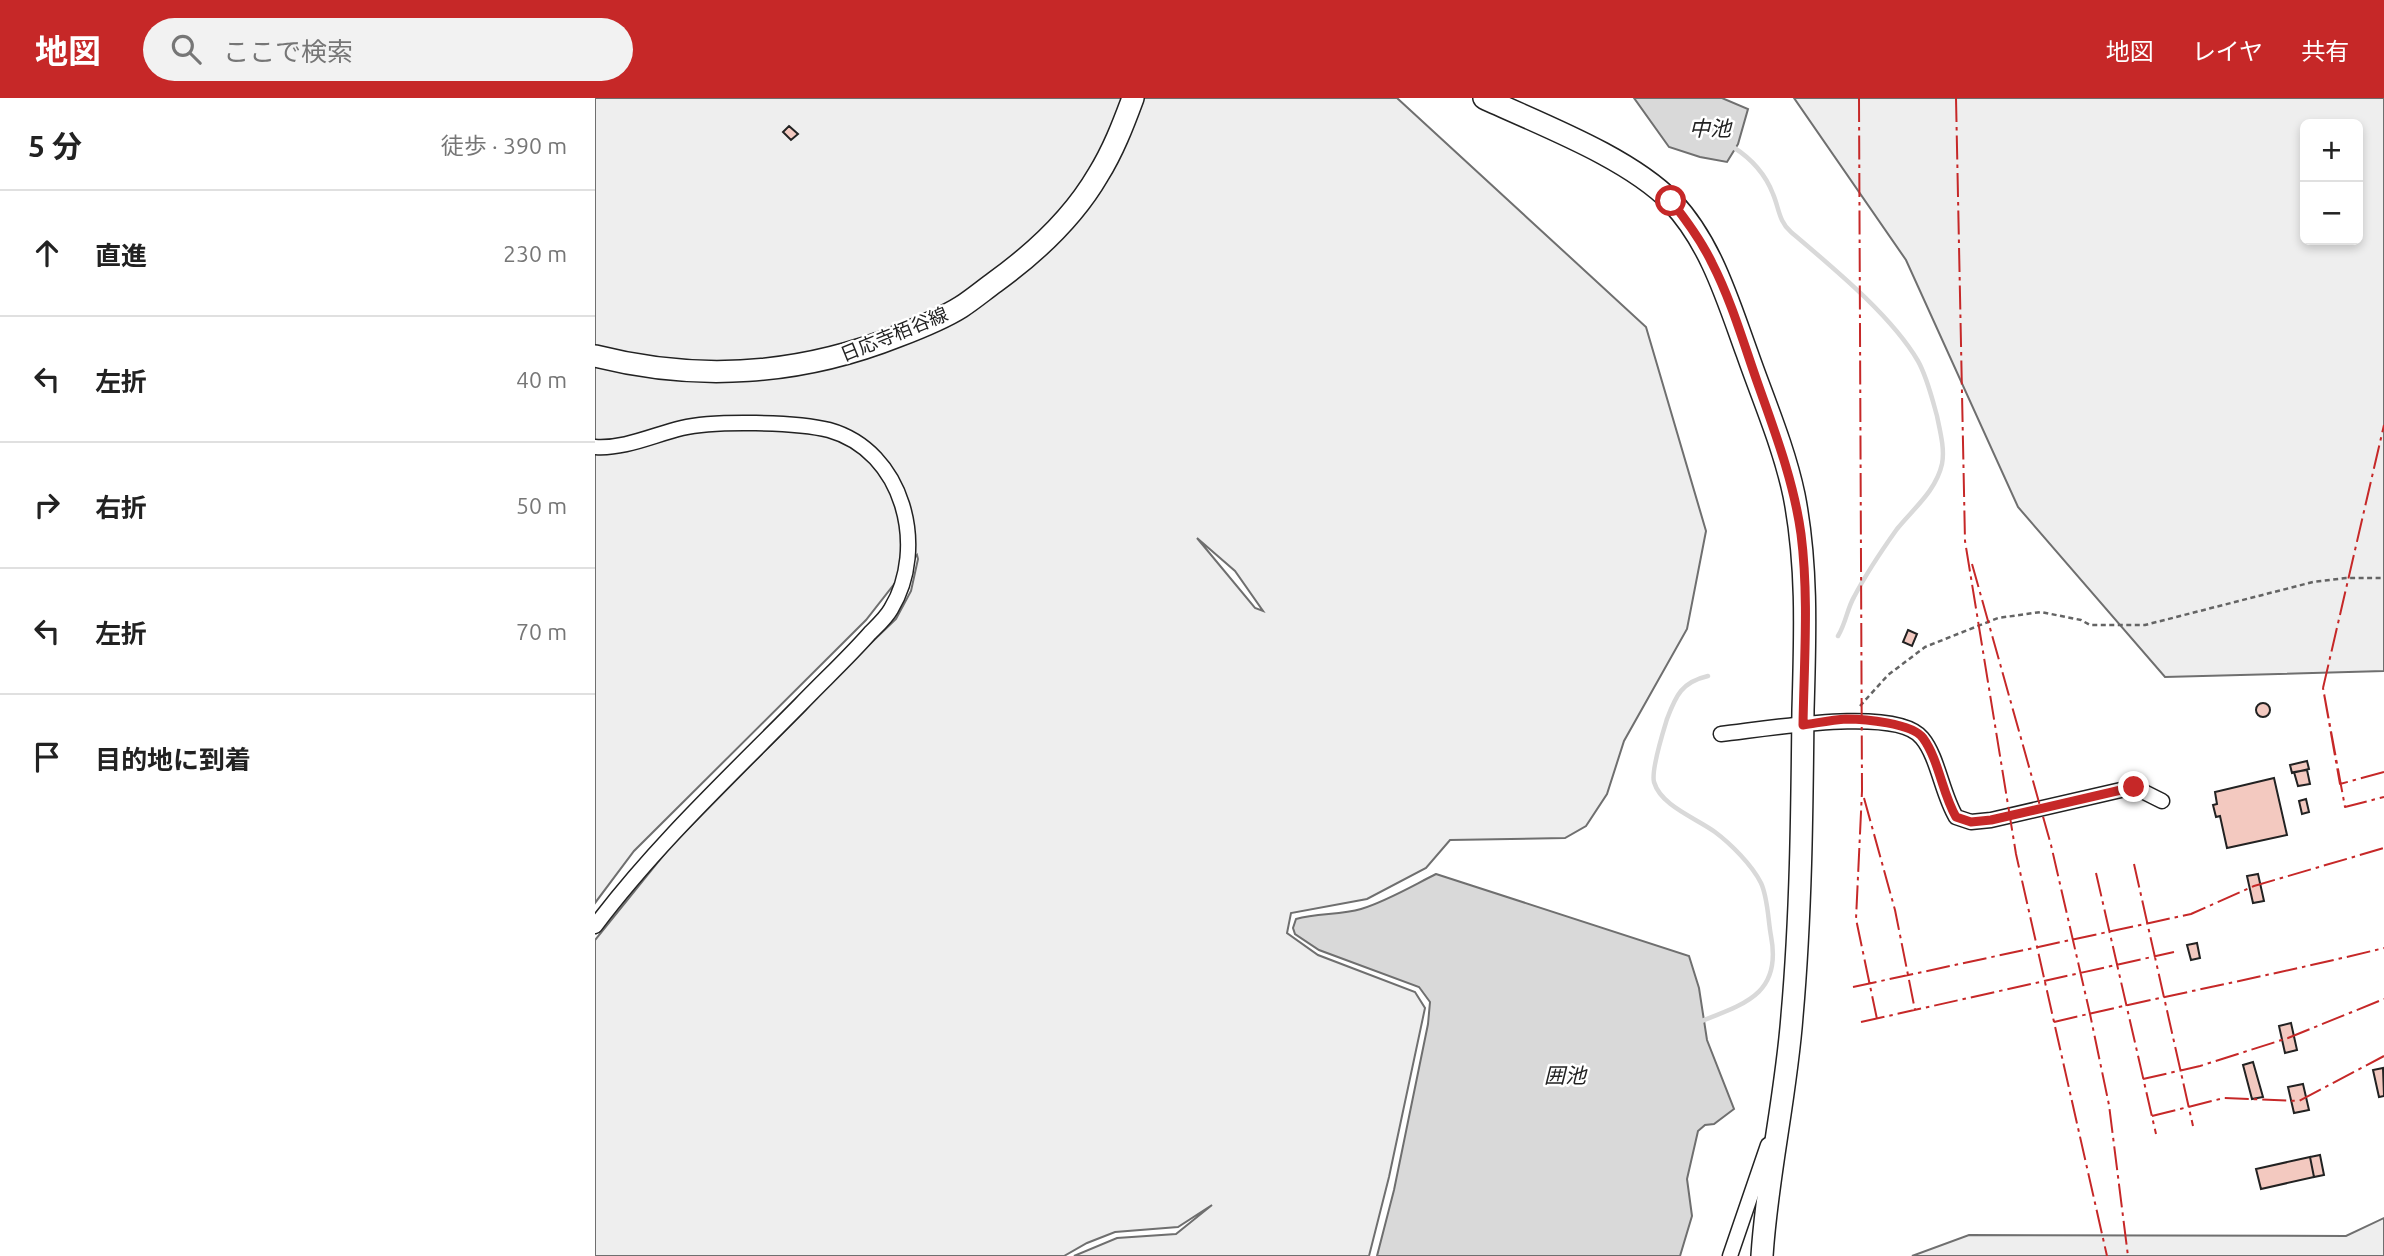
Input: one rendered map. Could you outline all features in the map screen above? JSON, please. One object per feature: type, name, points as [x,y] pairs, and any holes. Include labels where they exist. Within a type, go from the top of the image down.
[{"type":"street","name":"日応寺栢谷線","points":[[595,356],[660,369],[701,373],[785,368],[828,360],[871,347],[947,314],[1013,269],[1044,243],[1071,212],[1097,177],[1118,137],[1133,98]]},
{"type":"street","points":[[1484,98],[1611,157],[1671,201],[1694,229],[1713,263],[1728,300],[1793,492],[1801,535],[1805,590],[1798,926],[1792,1019],[1762,1256]]},
{"type":"street","points":[[595,447],[611,448],[685,427],[716,423],[800,426],[831,431],[854,442],[872,456],[888,474],[901,501],[908,528],[909,557],[905,579],[890,610],[843,661],[685,819],[595,926]]},
{"type":"street","points":[[1721,734],[1848,719],[1907,726],[1922,736],[1930,751],[1948,804],[1956,817],[1971,822],[1991,820],[2134,787],[2162,801]]},
{"type":"street","points":[[1730,1256],[1781,1108]]},
{"type":"path","points":[[1848,719],[1888,675],[1926,647],[1998,618],[2041,612],[2081,620],[2090,625],[2145,625],[2313,582],[2346,578],[2384,578]]},
{"type":"shaded area","points":[[595,98],[1397,98],[1646,327],[1706,531],[1687,629],[1624,741],[1607,794],[1586,826],[1565,838],[1450,840],[1426,868],[1367,899],[1291,913],[1287,933],[1318,955],[1415,992],[1425,1008],[1389,1177],[1369,1256],[1074,1256],[1117,1238],[1176,1234],[1212,1205],[1178,1227],[1115,1232],[1064,1256],[595,1256],[595,940],[670,847],[817,698],[816,696],[896,619],[911,591],[917,555],[866,620],[634,851],[595,903]],"holes":[[[1197,538],[1235,571],[1263,611],[1255,608]]]},
{"type":"shaded area","points":[[1794,98],[2384,98],[2384,671],[2165,677],[2018,507],[1906,260]]},
{"type":"shaded area","points":[[2384,1218],[2384,1256],[1912,1256],[1969,1235],[2346,1236]]},
{"type":"water","name":"中池","points":[[1634,98],[1722,98],[1748,109],[1738,144],[1727,162],[1669,147]]},
{"type":"water","name":"囲池","points":[[1436,874],[1689,956],[1699,988],[1707,1040],[1734,1109],[1714,1124],[1705,1125],[1698,1131],[1687,1179],[1692,1216],[1680,1256],[1377,1256],[1394,1190],[1428,1024],[1430,1002],[1419,987],[1319,950],[1295,934],[1293,928],[1296,919],[1361,909],[1390,898]]},
{"type":"building","points":[[789,126],[798,134],[791,140],[783,132]]},
{"type":"building","points":[[1908,630],[1917,634],[1912,646],[1903,642]]},
{"type":"building","points":[[2260,703],[2266,703],[2270,710],[2266,717],[2260,717],[2256,713],[2256,707]]},
{"type":"building","points":[[2307,761],[2309,769],[2292,773],[2290,765]]},
{"type":"building","points":[[2307,770],[2310,784],[2298,786],[2294,772]]},
{"type":"building","points":[[2274,778],[2287,835],[2227,848],[2220,816],[2216,817],[2213,805],[2217,804],[2215,792]]},
{"type":"building","points":[[2306,799],[2309,812],[2302,814],[2299,801]]},
{"type":"building","points":[[2258,874],[2264,901],[2253,903],[2247,876]]},
{"type":"building","points":[[2197,943],[2200,958],[2191,960],[2187,945]]},
{"type":"building","points":[[2291,1023],[2297,1050],[2285,1053],[2279,1026]]},
{"type":"building","points":[[2253,1062],[2263,1097],[2252,1099],[2243,1065]]},
{"type":"building","points":[[2383,1068],[2384,1096],[2379,1097],[2373,1070]]},
{"type":"building","points":[[2303,1084],[2309,1110],[2294,1113],[2288,1087]]},
{"type":"building","points":[[2320,1155],[2324,1175],[2314,1177],[2310,1157]]},
{"type":"building","points":[[2310,1157],[2314,1177],[2261,1189],[2256,1169]]},
{"type":"waterway","points":[[1733,147],[1762,173],[1787,228],[1860,292],[1893,326],[1918,361],[1937,416],[1943,452],[1935,483],[1897,529],[1869,571],[1838,636]]},
{"type":"waterway","points":[[1699,1022],[1731,1009],[1756,994],[1771,971],[1773,956],[1766,902],[1757,876],[1741,855],[1721,837],[1671,805],[1654,782],[1658,751],[1674,703],[1686,686],[1708,676]]},
{"type":"power","points":[[1859,98],[1862,791],[1856,919],[1877,1019]]},
{"type":"power","points":[[1956,98],[1965,541],[2016,854],[2107,1256]]},
{"type":"power","points":[[2323,688],[2384,425]]},
{"type":"power","points":[[1972,564],[2051,845],[2090,1014],[2109,1105],[2128,1256]]},
{"type":"power","points":[[2384,772],[2340,784],[2323,688],[2345,807],[2384,797]]},
{"type":"power","points":[[1864,798],[1895,910],[1915,1010]]},
{"type":"power","points":[[1853,987],[2191,914],[2254,886],[2384,848]]},
{"type":"power","points":[[2134,864],[2193,1126]]},
{"type":"power","points":[[2096,873],[2156,1134]]},
{"type":"power","points":[[2054,1022],[2384,948]]},
{"type":"power","points":[[1861,1022],[2174,952]]},
{"type":"power","points":[[2143,1079],[2200,1066],[2288,1038],[2384,999]]},
{"type":"power","points":[[2152,1116],[2224,1098],[2299,1101],[2384,1056]]},
{"type":"route","points":[[1671,201],[1694,229],[1713,263],[1783,457],[1793,492],[1801,535],[1805,590],[1803,725],[1848,719],[1907,726],[1922,736],[1930,751],[1948,804],[1956,817],[1971,822],[1991,820],[2134,787]]}]
